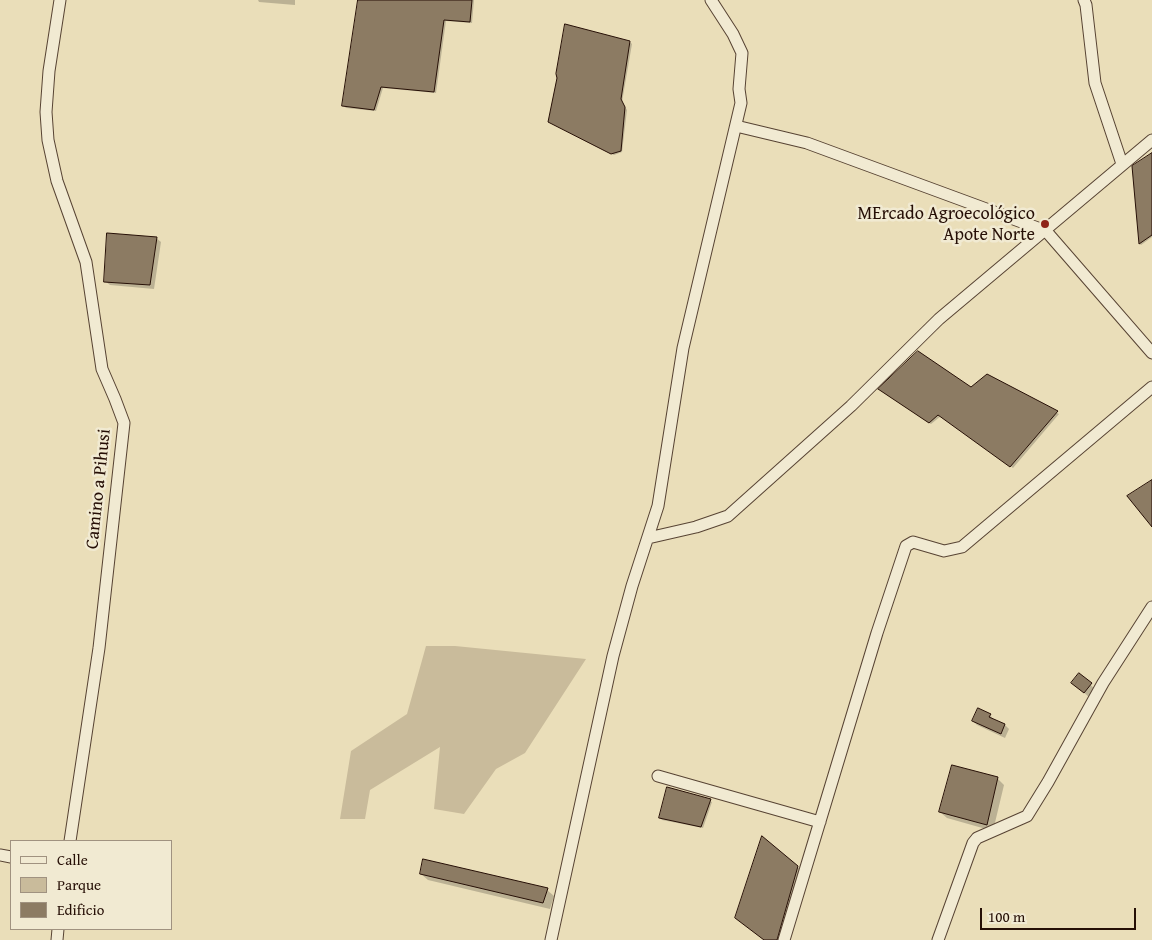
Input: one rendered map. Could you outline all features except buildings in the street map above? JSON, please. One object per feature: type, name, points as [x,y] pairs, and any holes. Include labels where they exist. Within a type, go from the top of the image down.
[{"type":"street","name":"Camino a Pihusi","points":[[60,0],[49,71],[46,112],[48,140],[57,181],[86,262],[102,369],[124,423],[99,648],[70,840]]},
{"type":"street","points":[[551,940],[612,656],[658,506],[683,348],[741,103],[739,89],[742,53],[733,34],[711,0]]},
{"type":"street","points":[[1084,0],[1096,83],[1122,164]]},
{"type":"street","points":[[736,126],[807,143],[1046,231],[1152,353]]},
{"type":"street","points":[[648,538],[696,527],[728,516],[850,406],[939,319],[1152,140]]},
{"type":"street","points":[[784,940],[877,633],[906,546],[913,542],[944,551],[962,547],[1152,387]]},
{"type":"street","points":[[938,940],[973,843],[977,838],[1027,816],[1103,683],[1152,607]]},
{"type":"street","points":[[658,776],[820,822]]},
{"type":"green space","points":[[426,646],[455,646],[586,659],[525,753],[496,769],[464,814],[434,809],[440,747],[370,790],[365,819],[340,819],[351,751],[407,714]]},
{"type":"place","name":"MErcado Agroecológico Apote Norte","points":[[1045,224]]}]
